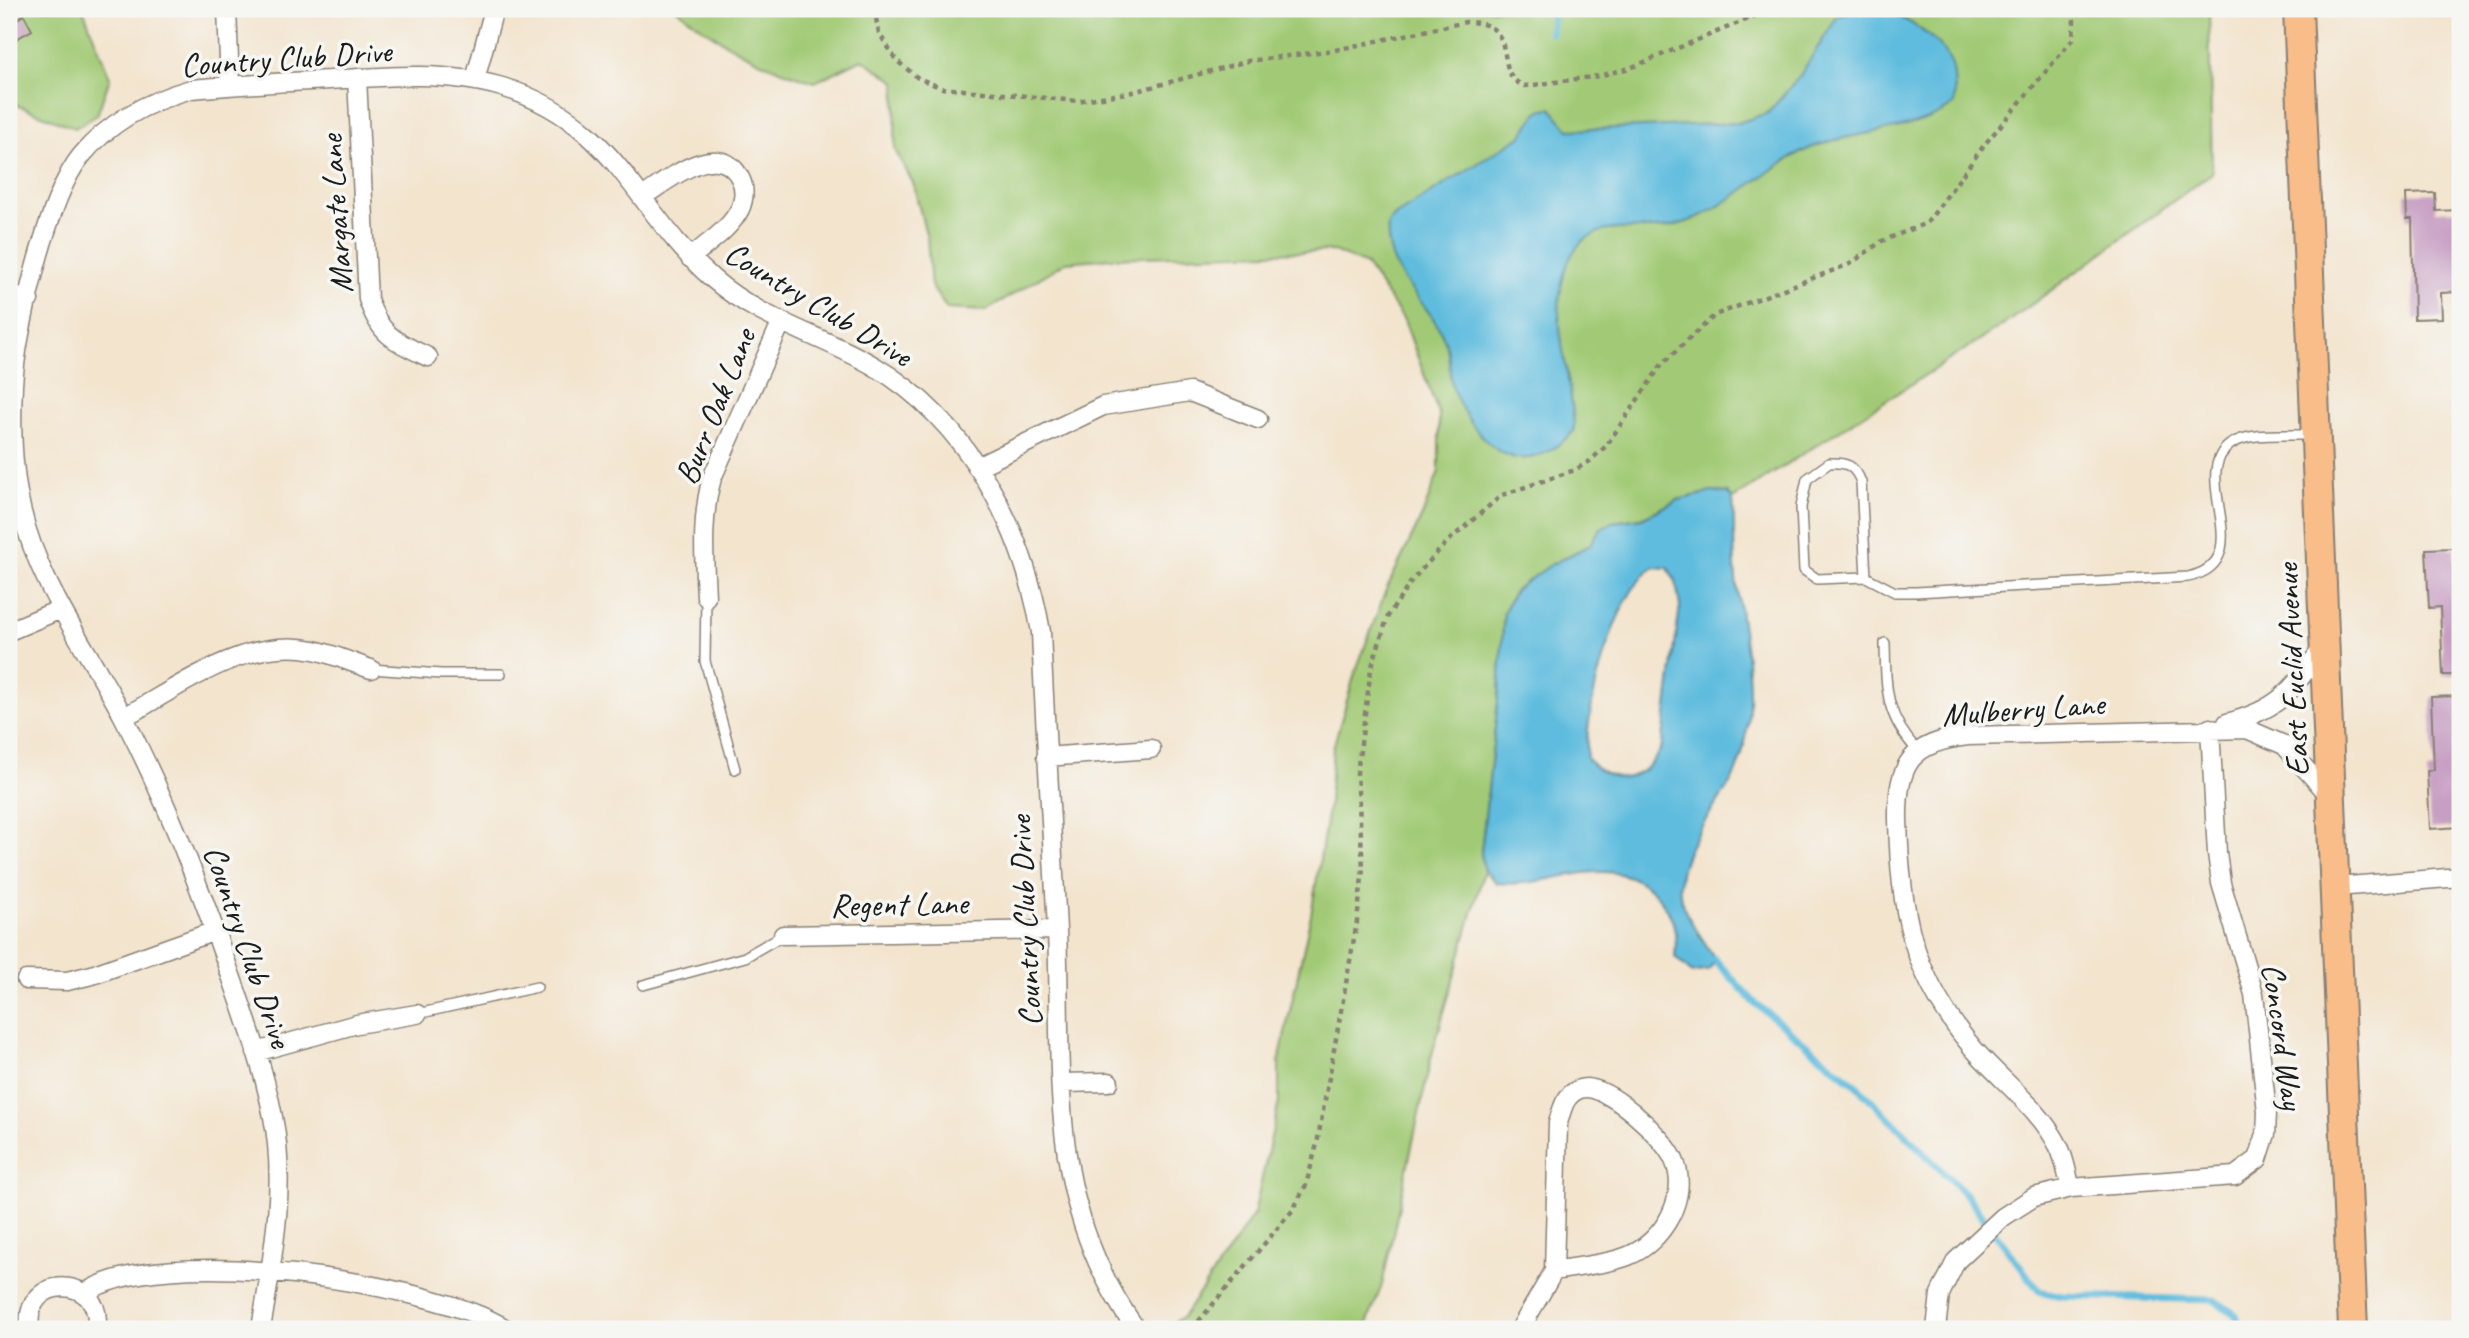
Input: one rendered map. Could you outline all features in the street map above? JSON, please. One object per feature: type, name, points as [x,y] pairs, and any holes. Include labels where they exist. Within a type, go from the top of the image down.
[{"type":"main road","name":"East Euclid Avenue","points":[[2298,9],[2353,1329]]},
{"type":"street","points":[[228,9],[230,85]]},
{"type":"street","points":[[475,80],[494,9]]},
{"type":"street","name":"Country Club Drive","points":[[261,1329],[270,1272],[278,1152],[273,1116],[256,1052],[184,849],[124,718],[61,609],[34,552],[21,508],[15,465],[13,382],[29,300],[49,221],[63,186],[80,157],[133,112],[161,98],[191,89],[357,78],[439,76],[475,80],[505,88],[562,115],[611,156],[690,258],[738,298],[780,323],[875,367],[913,394],[942,421],[978,467],[1006,517],[1034,588],[1041,632],[1057,930],[1061,1083],[1070,1185],[1083,1233],[1099,1272],[1136,1329]]},
{"type":"street","name":"Margate Lane","points":[[357,78],[368,299],[374,319],[389,338],[428,357]]},
{"type":"street","points":[[643,195],[697,163],[713,160],[736,171],[743,183],[744,197],[737,215],[690,258]]},
{"type":"street","points":[[9,295],[29,300]]},
{"type":"street","name":"Burr Oak Lane","points":[[706,597],[703,532],[708,491],[780,323]]},
{"type":"street","points":[[978,467],[1103,406],[1190,392],[1258,419]]},
{"type":"street","points":[[9,631],[61,609]]},
{"type":"street","name":"Mulberry Lane","points":[[2210,728],[2262,713],[2283,698],[2325,645]]},
{"type":"street","points":[[124,718],[220,664],[248,653],[313,649],[371,669]]},
{"type":"street","name":"Concord Way","points":[[1936,1329],[1945,1278],[1956,1261],[2003,1217],[2034,1197],[2071,1188],[2216,1180],[2248,1170],[2263,1148],[2267,1112],[2260,1034],[2254,994],[2221,883],[2213,812],[2210,728]]},
{"type":"street","name":"Mulberry Lane","points":[[2071,1188],[2060,1149],[2047,1127],[1971,1045],[1931,984],[1913,949],[1899,870],[1898,796],[1900,778],[1918,751],[1931,742],[1968,736],[2247,729],[2284,744],[2332,798]]},
{"type":"street","points":[[1046,757],[1151,748]]},
{"type":"street","points":[[2336,887],[2460,877]]},
{"type":"street","name":"Regent Lane","points":[[783,935],[1057,930]]},
{"type":"street","points":[[26,980],[67,981],[92,975],[215,931]]},
{"type":"street","points":[[256,1052],[357,1024],[418,1014]]},
{"type":"street","points":[[1061,1083],[1110,1082]]},
{"type":"street","points":[[1520,1329],[1555,1271],[1558,1123],[1563,1104],[1571,1094],[1581,1088],[1593,1088],[1615,1098],[1662,1142],[1674,1158],[1678,1191],[1662,1229],[1646,1246],[1627,1257],[1555,1271]]},
{"type":"street","points":[[84,1294],[94,1286],[119,1277],[149,1272],[270,1272],[387,1287],[451,1305],[506,1329]]},
{"type":"street","points":[[30,1329],[29,1315],[40,1295],[62,1286],[84,1294],[96,1311],[96,1329]]},
{"type":"lane","points":[[1866,577],[1861,482],[1857,470],[1849,465],[1829,463],[1807,479],[1802,492],[1804,570],[1817,579],[1866,577],[1895,592],[1916,592],[2204,573],[2214,565],[2221,553],[2217,463],[2222,452],[2241,440],[2316,435]]},
{"type":"lane","points":[[706,597],[705,661],[735,769]]},
{"type":"lane","points":[[1885,643],[1886,682],[1893,718],[1901,733],[1918,751]]},
{"type":"lane","points":[[371,669],[441,674],[501,674]]},
{"type":"lane","points":[[643,985],[745,957],[783,935]]},
{"type":"lane","points":[[418,1014],[537,987]]},
{"type":"path","points":[[874,9],[878,33],[896,61],[918,78],[942,88],[1077,100],[1121,94],[1248,61],[1335,50],[1466,22],[1482,22],[1495,28],[1502,38],[1510,74],[1517,83],[1538,84],[1630,68],[1772,9]]},
{"type":"path","points":[[1192,1329],[1293,1210],[1306,1185],[1357,922],[1363,868],[1357,772],[1361,728],[1371,669],[1388,616],[1413,579],[1482,509],[1514,491],[1590,461],[1606,446],[1662,364],[1715,315],[1850,264],[1882,241],[1927,223],[1985,144],[2073,39],[2074,20],[2071,9]]},
{"type":"green space","points":[[9,9],[83,9],[110,78],[97,115],[75,128],[9,102]]},
{"type":"green space","points":[[677,9],[2209,9],[2212,173],[2006,323],[1733,499],[1727,493],[1712,492],[1678,500],[1642,518],[1612,522],[1600,529],[1590,545],[1552,564],[1515,590],[1504,612],[1499,692],[1481,852],[1484,871],[1431,1058],[1382,1285],[1365,1329],[1161,1329],[1183,1317],[1254,1214],[1279,1102],[1279,1061],[1311,915],[1329,803],[1333,748],[1355,673],[1386,590],[1422,516],[1439,471],[1439,415],[1404,320],[1366,265],[1334,251],[1111,258],[1066,262],[986,311],[947,309],[931,286],[927,238],[913,183],[895,150],[896,82],[862,59],[815,82],[796,76],[759,61],[726,43]]},
{"type":"water","points":[[1880,9],[1922,30],[1948,56],[1955,86],[1954,105],[1921,121],[1813,147],[1777,166],[1707,213],[1689,221],[1654,229],[1598,232],[1586,238],[1576,248],[1568,263],[1559,305],[1574,431],[1548,451],[1525,458],[1506,455],[1486,441],[1457,399],[1451,383],[1445,341],[1392,258],[1388,242],[1388,223],[1396,215],[1521,136],[1536,114],[1544,109],[1551,108],[1569,130],[1738,123],[1768,113],[1799,77],[1837,17],[1855,10]]},
{"type":"water","points":[[1712,492],[1727,493],[1733,499],[1735,569],[1749,686],[1747,729],[1738,767],[1693,841],[1681,874],[1683,906],[1715,961],[1709,970],[1692,973],[1675,957],[1675,932],[1668,911],[1658,897],[1640,882],[1621,874],[1601,872],[1517,884],[1497,883],[1484,871],[1481,853],[1499,692],[1504,612],[1515,590],[1552,564],[1590,545],[1600,529],[1612,522],[1642,518],[1678,500]],"holes":[[[1653,567],[1668,568],[1676,582],[1680,606],[1662,746],[1655,758],[1638,774],[1619,777],[1608,774],[1587,759],[1590,713],[1596,685],[1614,627],[1625,602],[1639,581]]]},
{"type":"building","points":[[24,15],[32,30],[9,43],[9,24]]},
{"type":"building","points":[[2435,193],[2436,211],[2460,210],[2460,292],[2441,293],[2442,318],[2414,319],[2412,219],[2407,219],[2406,194]]},
{"type":"building","points":[[2454,548],[2455,573],[2460,573],[2460,675],[2443,675],[2440,607],[2429,608],[2426,549]]},
{"type":"building","points":[[2460,696],[2460,827],[2430,829],[2427,771],[2434,770],[2431,697]]},
{"type":"waterway","points":[[1551,33],[1553,9]]},
{"type":"waterway","points":[[1714,959],[1754,1002],[1856,1085],[1967,1196],[2039,1291],[2062,1296],[2214,1300],[2236,1315],[2241,1329]]}]
